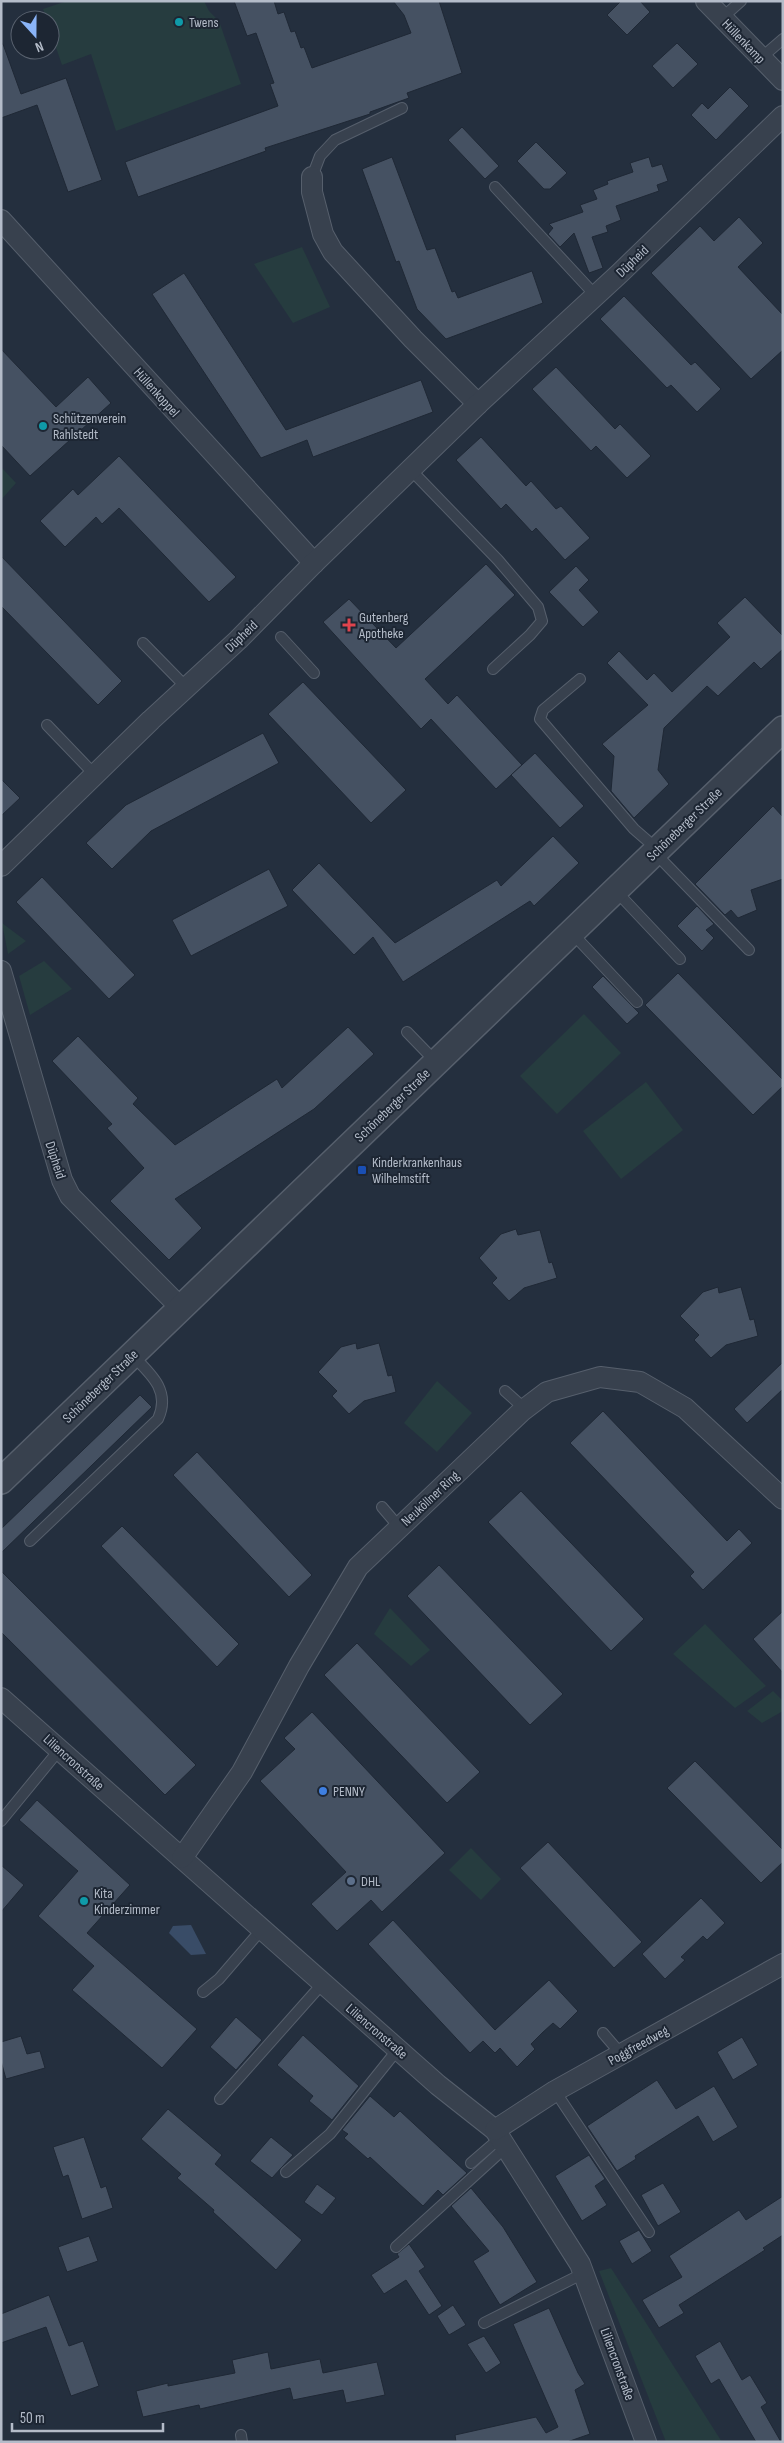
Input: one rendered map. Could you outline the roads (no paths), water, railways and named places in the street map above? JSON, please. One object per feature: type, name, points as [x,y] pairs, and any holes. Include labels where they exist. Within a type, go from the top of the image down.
[{"type":"street","name":"Hüllenkamp","points":[[706,1],[783,80]]},
{"type":"street","name":"Düpheid","points":[[1,866],[186,687],[238,640],[314,563],[478,404],[596,296],[783,116]]},
{"type":"street","points":[[312,177],[312,192],[323,234],[333,252],[413,339],[478,404]]},
{"type":"street","name":"Hüllenkoppel","points":[[1,220],[314,563]]},
{"type":"street","name":"Schöneberger Straße","points":[[1,1481],[783,729]]},
{"type":"street","name":"Düpheid","points":[[1,971],[62,1180],[70,1196],[181,1308]]},
{"type":"street","name":"Neuköllner Ring","points":[[182,1858],[242,1772],[299,1666],[358,1567],[524,1409],[547,1392],[600,1377],[640,1382],[685,1408],[783,1499]]},
{"type":"street","name":"Liliencronstraße","points":[[1,1698],[398,2050],[501,2138],[584,2273],[646,2442]]},
{"type":"street","name":"Poggfreedweg","points":[[501,2138],[555,2091],[783,1964]]},
{"type":"lane","points":[[722,18],[741,1]]},
{"type":"lane","points":[[761,58],[783,39]]},
{"type":"lane","points":[[312,177],[320,156],[335,140],[402,108]]},
{"type":"lane","points":[[495,187],[596,296]]},
{"type":"lane","points":[[411,470],[498,560],[538,607],[542,621],[493,670]]},
{"type":"lane","points":[[281,637],[314,672]]},
{"type":"lane","points":[[143,643],[186,687]]},
{"type":"lane","points":[[580,679],[543,710],[540,719],[634,829],[749,950]]},
{"type":"lane","points":[[47,725],[95,775]]},
{"type":"lane","points":[[615,890],[680,959]]},
{"type":"lane","points":[[571,933],[638,1002]]},
{"type":"lane","points":[[407,1032],[436,1062]]},
{"type":"lane","points":[[30,1541],[158,1419],[164,1402],[161,1390],[156,1378],[132,1355]]},
{"type":"lane","points":[[505,1392],[524,1409]]},
{"type":"lane","points":[[382,1507],[399,1527]]},
{"type":"lane","points":[[1,1821],[60,1750]]},
{"type":"lane","points":[[203,1992],[219,1979],[262,1929]]},
{"type":"lane","points":[[220,2099],[323,1983]]},
{"type":"lane","points":[[602,2033],[622,2054]]},
{"type":"lane","points":[[286,2172],[330,2134],[398,2050]]},
{"type":"lane","points":[[555,2091],[649,2232]]},
{"type":"lane","points":[[471,2163],[501,2138]]},
{"type":"lane","points":[[396,2247],[501,2138]]},
{"type":"lane","points":[[484,2323],[584,2273]]},
{"type":"water","points":[[191,1925],[206,1954],[191,1955],[169,1933],[173,1926]]},
{"type":"place","name":"Twens","points":[[179,22]]},
{"type":"place","name":"Schützenverein Rahlstedt","points":[[43,426]]},
{"type":"place","name":"Gutenberg Apotheke","points":[[349,625]]},
{"type":"place","name":"Kinderkrankenhaus Wilhelmstift","points":[[362,1170]]},
{"type":"place","name":"PENNY","points":[[323,1791]]},
{"type":"place","name":"DHL","points":[[351,1881]]},
{"type":"place","name":"Kita Kinderzimmer","points":[[84,1901]]}]
